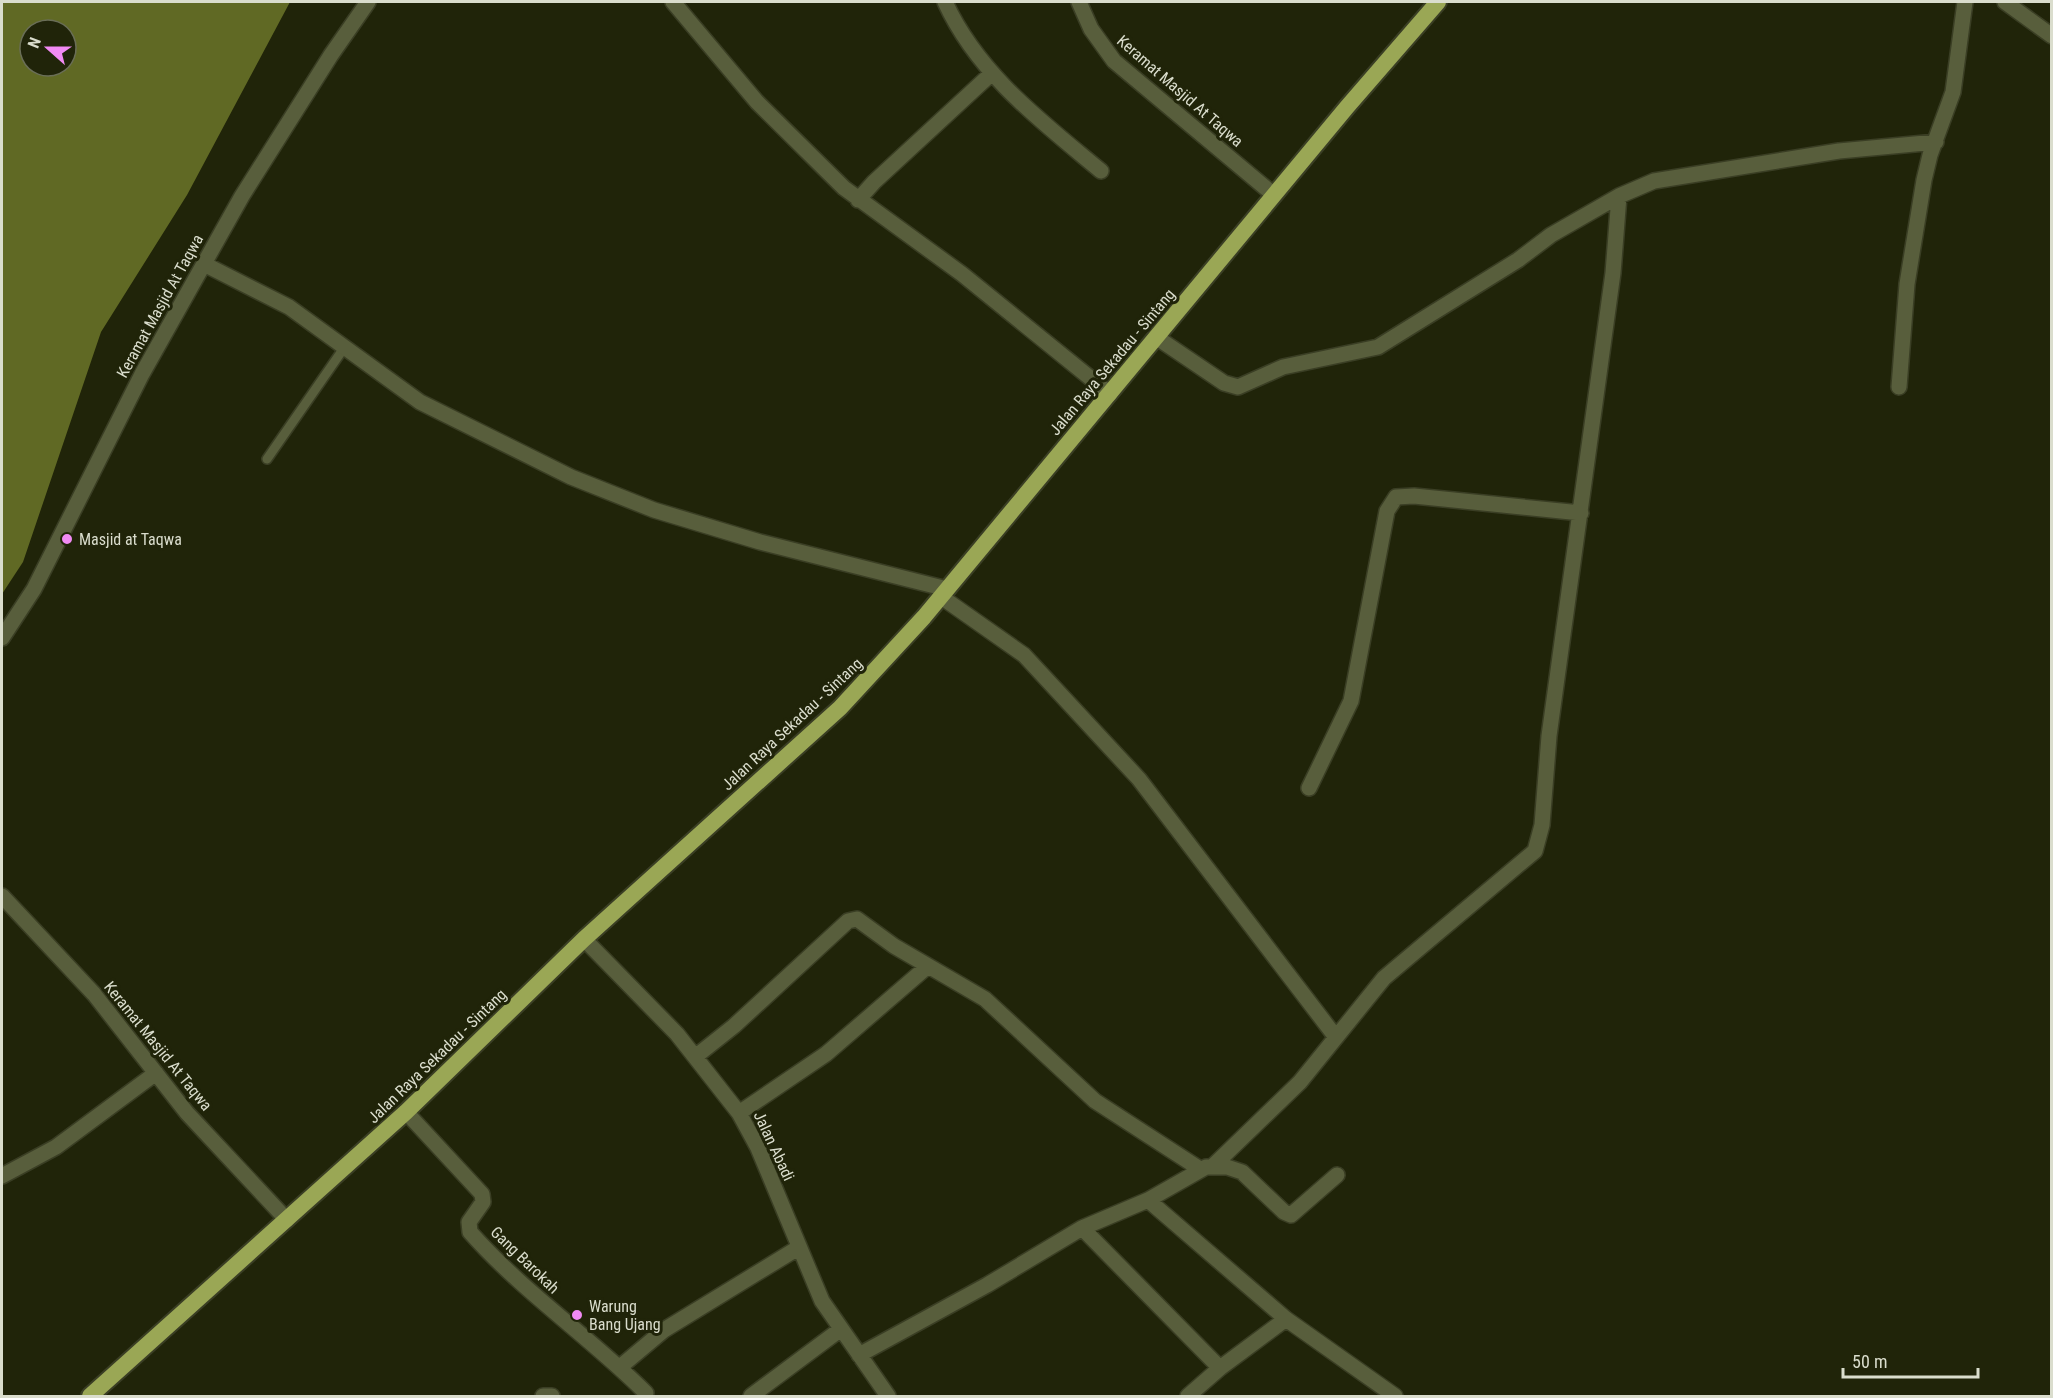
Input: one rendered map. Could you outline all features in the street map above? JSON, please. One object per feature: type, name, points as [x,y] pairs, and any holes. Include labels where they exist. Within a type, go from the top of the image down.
[{"type":"highway","name":"Jalan Raya Sekadau - Sintang","points":[[90,1396],[406,1112],[584,939],[840,708],[944,593],[1274,195],[1438,2]]},
{"type":"street","points":[[673,2],[757,102],[858,200],[955,269],[1110,394]]},
{"type":"street","points":[[945,2],[967,44],[991,74],[1101,171]]},
{"type":"street","name":"Keramat Masjid At Taqwa","points":[[1079,2],[1090,29],[1113,61],[1274,195]]},
{"type":"street","points":[[1899,387],[1907,284],[1926,167],[1953,92],[1965,2]]},
{"type":"street","points":[[2005,2],[2023,7],[2052,36]]},
{"type":"street","name":"Keramat Masjid At Taqwa","points":[[2,638],[34,589],[142,374],[242,196],[365,6]]},
{"type":"street","points":[[858,200],[874,182],[991,74]]},
{"type":"street","points":[[1156,337],[1224,383],[1238,387],[1283,367],[1371,349],[1445,306],[1551,235],[1619,196],[1654,181],[1839,151],[1936,142]]},
{"type":"street","points":[[859,1355],[987,1285],[1082,1228],[1148,1200],[1206,1167],[1299,1082],[1384,978],[1535,851],[1542,825],[1550,736],[1613,273],[1619,196]]},
{"type":"street","points":[[204,264],[289,307],[437,412],[607,492],[654,510],[760,542],[944,593],[1024,655],[1139,779],[1335,1036]]},
{"type":"street","points":[[1309,788],[1351,701],[1387,511],[1396,497],[1414,496],[1581,513]]},
{"type":"street","name":"Keramat Masjid At Taqwa","points":[[2,896],[94,994],[207,1136],[287,1220]]},
{"type":"street","points":[[695,1056],[734,1026],[852,920],[860,921],[889,943],[985,999],[1095,1101],[1206,1167],[1227,1167],[1242,1172],[1284,1212],[1291,1215],[1337,1175]]},
{"type":"street","name":"Jalan Abadi","points":[[584,939],[695,1056],[739,1113],[758,1148],[822,1301],[888,1396]]},
{"type":"street","points":[[739,1113],[826,1054],[928,966]]},
{"type":"street","points":[[2,1176],[56,1147],[156,1073]]},
{"type":"street","name":"Gang Barokah","points":[[406,1112],[483,1194],[483,1202],[469,1222],[470,1232],[553,1312],[620,1367],[645,1395]]},
{"type":"street","points":[[1148,1200],[1286,1319],[1395,1396]]},
{"type":"street","points":[[1082,1228],[1220,1368]]},
{"type":"street","points":[[620,1367],[664,1330],[798,1248]]},
{"type":"street","points":[[1188,1396],[1220,1368],[1286,1319]]},
{"type":"street","points":[[751,1396],[841,1329]]},
{"type":"street","points":[[543,1396],[552,1396]]},
{"type":"lane","points":[[267,459],[344,348]]},
{"type":"shaded area","points":[[2,2],[290,2],[187,195],[101,332],[23,562],[2,594]]},
{"type":"place","name":"Masjid at Taqwa","points":[[67,539]]},
{"type":"place","name":"Warung Bang Ujang","points":[[577,1315]]}]
